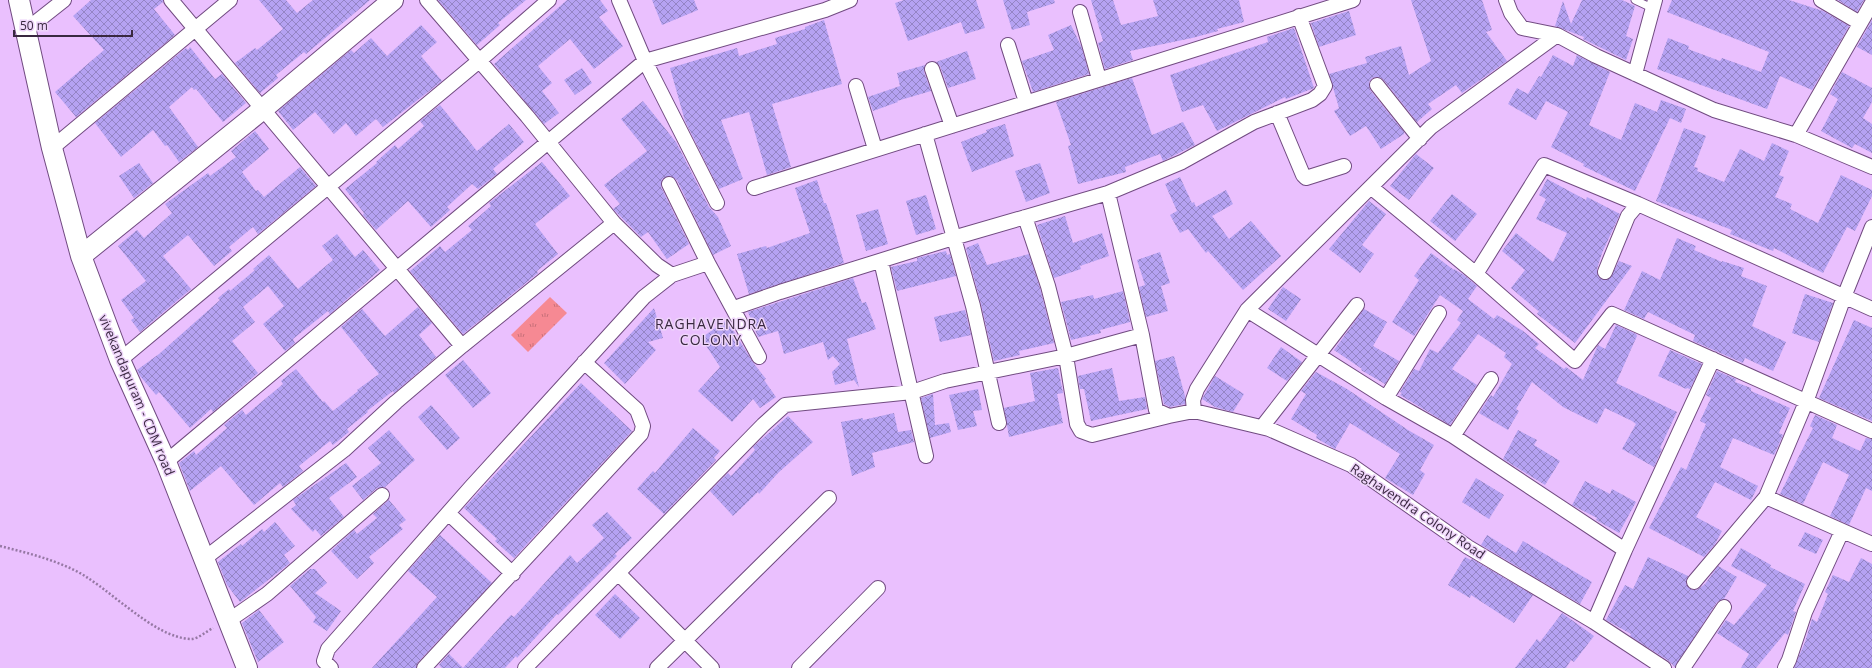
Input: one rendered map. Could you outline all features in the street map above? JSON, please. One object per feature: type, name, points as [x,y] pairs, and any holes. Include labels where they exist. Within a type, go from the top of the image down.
[{"type":"street","name":"vivekandapuram - CDM road","points":[[18,0],[52,148],[81,256],[120,360],[166,462],[247,668]]},
{"type":"street","points":[[26,30],[64,0]]},
{"type":"street","points":[[171,0],[462,346]]},
{"type":"street","points":[[52,148],[196,30],[230,0]]},
{"type":"street","points":[[81,256],[263,109],[393,0]]},
{"type":"street","points":[[427,0],[527,116],[614,223],[657,265],[672,275]]},
{"type":"street","points":[[120,360],[479,61],[549,0]]},
{"type":"street","points":[[620,0],[645,61],[717,203]]},
{"type":"street","points":[[166,462],[645,61],[825,10],[850,0]]},
{"type":"street","points":[[754,188],[1353,0]]},
{"type":"street","points":[[1506,0],[1511,14],[1522,28],[1557,35],[1634,74],[1714,110],[1796,135],[1872,167]]},
{"type":"street","points":[[1821,0],[1860,23]]},
{"type":"street","points":[[1796,135],[1872,3]]},
{"type":"street","points":[[1634,74],[1653,4]]},
{"type":"street","points":[[1080,12],[1099,79]]},
{"type":"street","points":[[734,308],[881,260],[1108,193],[1182,162],[1254,122],[1312,100],[1320,94],[1325,86],[1299,16]]},
{"type":"street","points":[[1194,411],[1193,400],[1197,389],[1247,310],[1372,188],[1431,127],[1557,35]]},
{"type":"street","points":[[1008,45],[1026,102]]},
{"type":"street","points":[[932,69],[952,126]]},
{"type":"street","points":[[1377,85],[1420,139]]},
{"type":"street","points":[[856,86],[875,149]]},
{"type":"street","points":[[1277,113],[1303,175],[1306,178],[1344,166]]},
{"type":"street","points":[[925,134],[973,306],[986,372],[999,423]]},
{"type":"street","points":[[1476,274],[1544,165],[1638,204],[1872,309]]},
{"type":"street","points":[[669,184],[708,263],[734,308],[759,358]]},
{"type":"street","points":[[1372,188],[1476,274],[1575,361],[1612,314],[1872,431]]},
{"type":"street","points":[[1108,193],[1142,335],[1156,410],[1169,416]]},
{"type":"street","points":[[1605,272],[1628,216],[1638,204]]},
{"type":"street","points":[[1025,217],[1048,286],[1066,356]]},
{"type":"street","points":[[204,559],[344,450],[396,402],[462,346],[614,223]]},
{"type":"street","points":[[1694,582],[1766,497],[1806,402],[1844,297],[1872,227]]},
{"type":"street","points":[[881,260],[926,456]]},
{"type":"street","points":[[331,668],[324,661],[328,649],[448,513],[644,297],[672,275],[708,263]]},
{"type":"street","points":[[1262,427],[1357,305]]},
{"type":"street","points":[[1247,310],[1386,398],[1454,436],[1625,550]]},
{"type":"street","points":[[1386,398],[1439,313]]},
{"type":"street","points":[[525,668],[763,425],[785,405],[912,392],[945,381],[1066,356],[1142,335]]},
{"type":"street","name":"Raghavendra Colony Road","points":[[1066,356],[1077,424],[1081,431],[1092,435],[1194,411],[1262,427],[1351,465],[1468,547],[1594,622],[1664,668]]},
{"type":"street","points":[[1594,622],[1625,550],[1713,359]]},
{"type":"street","points":[[424,668],[641,434],[643,426],[637,410],[584,362]]},
{"type":"street","points":[[1454,436],[1491,379]]},
{"type":"street","points":[[228,621],[268,594],[382,495]]},
{"type":"street","points":[[1766,497],[1872,544]]},
{"type":"street","points":[[657,668],[829,498]]},
{"type":"street","points":[[448,513],[512,574]]},
{"type":"street","points":[[1785,668],[1805,612],[1842,531]]},
{"type":"street","points":[[618,573],[712,668]]},
{"type":"street","points":[[799,668],[878,588]]},
{"type":"street","points":[[1683,668],[1724,607]]},
{"type":"lane","points":[[1636,0],[1653,4]]},
{"type":"path","points":[[0,546],[30,553],[71,568],[96,583],[159,628],[177,636],[192,639],[228,621]]},
{"type":"green space","points":[[550,297],[567,313],[528,352],[511,335]]},
{"type":"building","points":[[91,0],[163,0],[163,2],[154,9],[175,35],[76,117],[55,92],[104,50],[73,16]]},
{"type":"building","points":[[259,0],[286,0],[297,13],[313,0],[370,0],[306,54],[304,52],[276,75],[278,78],[260,93],[235,63],[255,48],[257,50],[283,29]]},
{"type":"building","points":[[438,0],[526,0],[498,23],[500,25],[477,45]]},
{"type":"building","points":[[567,0],[600,0],[608,11],[599,17],[623,46],[594,69],[570,39],[538,66],[552,83],[542,91],[559,113],[544,124],[494,64]]},
{"type":"building","points":[[652,0],[694,0],[698,10],[662,25]]},
{"type":"building","points":[[904,0],[976,0],[985,28],[965,34],[961,22],[908,41],[895,3]]},
{"type":"building","points":[[1003,0],[1054,0],[1055,3],[1027,12],[1030,25],[1012,30]]},
{"type":"building","points":[[1091,0],[1113,0],[1121,25],[1158,16],[1153,0],[1239,0],[1244,22],[1217,29],[1218,31],[1192,38],[1130,51],[1133,60],[1105,69],[1098,43],[1103,41]]},
{"type":"building","points":[[1411,0],[1482,0],[1492,30],[1486,32],[1507,61],[1462,93],[1456,85],[1428,104],[1432,109],[1417,122],[1383,79],[1376,77],[1372,78],[1369,82],[1370,90],[1404,132],[1404,134],[1381,149],[1366,126],[1350,136],[1334,111],[1339,108],[1329,74],[1367,63],[1365,57],[1401,46],[1409,75],[1431,61]]},
{"type":"building","points":[[1582,0],[1622,0],[1635,6],[1626,36],[1633,39],[1626,60],[1583,39],[1584,37],[1555,26],[1563,1],[1571,24]]},
{"type":"building","points":[[1672,0],[1789,0],[1823,11],[1849,26],[1812,90],[1780,76],[1767,109],[1657,69],[1668,38],[1689,46],[1688,49],[1720,61],[1722,58],[1761,72],[1769,52],[1667,12]]},
{"type":"building","points":[[1838,0],[1864,0],[1857,12]]},
{"type":"building","points":[[1349,11],[1356,35],[1319,47],[1311,23]]},
{"type":"building","points":[[824,20],[842,84],[772,104],[791,167],[767,175],[749,112],[721,120],[743,179],[719,189],[685,121],[670,68],[737,48],[739,56],[777,44],[775,38],[805,29],[805,27]]},
{"type":"building","points":[[1872,20],[1872,55],[1857,47]]},
{"type":"building","points":[[421,25],[437,42],[421,56],[442,81],[383,127],[376,119],[356,136],[346,123],[334,134],[315,112],[293,130],[278,111],[351,50],[354,53],[371,38],[387,56]]},
{"type":"building","points":[[1071,25],[1082,48],[1089,74],[1033,92],[1022,61],[1054,50],[1048,35]]},
{"type":"building","points":[[1294,28],[1314,88],[1286,99],[1285,97],[1217,131],[1203,105],[1182,112],[1170,75],[1268,42],[1267,37]]},
{"type":"building","points":[[190,47],[215,79],[222,74],[246,103],[223,122],[196,89],[194,90],[192,87],[169,107],[198,147],[179,162],[167,145],[165,146],[153,130],[121,157],[95,123],[186,48],[188,50]]},
{"type":"building","points":[[967,51],[976,79],[948,88],[940,66],[936,62]]},
{"type":"building","points":[[1553,55],[1573,66],[1577,55],[1610,72],[1589,125],[1621,140],[1635,103],[1657,112],[1661,100],[1686,109],[1681,123],[1670,118],[1635,191],[1583,166],[1584,164],[1551,147],[1568,112],[1546,101],[1536,120],[1508,104],[1517,88],[1528,94],[1539,76],[1541,77]]},
{"type":"building","points":[[925,65],[924,72],[931,91],[897,101],[898,102],[873,111],[868,97],[900,86],[897,73]]},
{"type":"building","points":[[582,68],[592,83],[575,95],[564,80]]},
{"type":"building","points":[[1842,72],[1872,88],[1872,102],[1863,118],[1872,124],[1872,153],[1855,144],[1852,148],[1821,131],[1838,99],[1830,94]]},
{"type":"building","points":[[1132,78],[1152,135],[1183,122],[1195,145],[1163,161],[1160,154],[1125,167],[1126,172],[1078,184],[1068,146],[1071,145],[1056,102]]},
{"type":"building","points":[[643,101],[676,142],[709,207],[718,217],[731,246],[713,255],[677,180],[670,176],[662,179],[661,187],[689,244],[667,259],[648,232],[641,237],[613,209],[620,204],[604,185],[647,151],[621,119]]},
{"type":"building","points":[[440,105],[477,151],[509,124],[524,142],[493,169],[497,174],[478,189],[472,184],[447,207],[450,210],[431,227],[408,201],[376,230],[363,215],[364,213],[345,189],[377,163],[376,162],[395,145],[398,149],[424,126],[420,121]]},
{"type":"building","points":[[1005,124],[1014,156],[972,172],[961,142],[987,132],[986,130]]},
{"type":"building","points":[[1684,128],[1706,136],[1694,167],[1698,168],[1697,171],[1724,182],[1740,149],[1764,161],[1772,143],[1789,151],[1779,175],[1784,177],[1775,197],[1792,204],[1790,209],[1818,223],[1841,175],[1872,190],[1872,196],[1855,231],[1847,227],[1823,273],[1774,248],[1773,251],[1730,234],[1732,230],[1656,201]]},
{"type":"building","points":[[255,131],[269,149],[242,172],[256,191],[258,190],[264,197],[300,167],[316,186],[258,234],[253,227],[229,247],[232,251],[214,266],[188,235],[163,256],[191,289],[140,332],[131,320],[134,318],[121,300],[146,281],[118,246],[137,230],[144,238],[172,213],[165,204],[208,173],[210,176],[236,157],[231,151]]},
{"type":"building","points":[[1416,154],[1434,168],[1409,200],[1390,186]]},
{"type":"building","points":[[542,162],[570,196],[535,224],[558,254],[537,271],[538,273],[463,334],[410,271],[440,246],[445,252],[472,230],[468,226],[491,206],[489,203]]},
{"type":"building","points":[[139,163],[153,183],[134,198],[119,176]]},
{"type":"building","points":[[1040,163],[1050,193],[1026,202],[1015,171]]},
{"type":"building","points":[[1180,177],[1192,203],[1194,202],[1196,207],[1226,190],[1233,204],[1212,216],[1229,239],[1251,221],[1281,256],[1243,290],[1208,251],[1206,253],[1188,229],[1180,233],[1170,215],[1177,211],[1165,184]]},
{"type":"building","points":[[1547,179],[1586,200],[1587,197],[1620,214],[1602,253],[1597,269],[1599,277],[1606,280],[1610,278],[1619,261],[1632,266],[1575,343],[1537,314],[1539,311],[1511,288],[1525,270],[1502,251],[1516,233],[1553,262],[1567,233],[1536,219],[1546,199],[1539,195]]},
{"type":"building","points":[[817,180],[824,203],[826,203],[832,220],[844,263],[749,294],[737,254],[766,246],[767,248],[810,233],[795,188]]},
{"type":"building","points":[[1452,194],[1477,214],[1455,241],[1430,221]]},
{"type":"building","points":[[926,195],[936,229],[916,235],[906,201]]},
{"type":"building","points":[[1369,201],[1386,214],[1362,245],[1374,254],[1360,273],[1329,249]]},
{"type":"building","points":[[878,209],[888,244],[866,251],[856,215]]},
{"type":"building","points":[[1065,216],[1073,243],[1102,233],[1109,256],[1080,266],[1081,269],[1054,278],[1037,225]]},
{"type":"building","points":[[337,234],[355,257],[363,250],[380,270],[330,314],[328,311],[293,339],[295,343],[285,351],[263,324],[284,306],[268,286],[243,307],[255,322],[232,341],[258,373],[213,412],[211,409],[190,428],[159,392],[156,395],[140,376],[137,370],[159,354],[220,300],[218,298],[229,289],[230,291],[255,270],[253,269],[269,255],[298,289],[333,260],[322,246]]},
{"type":"building","points":[[1677,238],[1696,246],[1694,250],[1722,262],[1744,268],[1741,276],[1767,286],[1752,326],[1786,342],[1773,371],[1745,358],[1743,363],[1693,341],[1695,335],[1648,312],[1644,319],[1624,310],[1642,271],[1660,280]]},
{"type":"building","points":[[978,243],[987,265],[1029,254],[1040,288],[1054,343],[1019,351],[1020,355],[994,361],[966,248]]},
{"type":"building","points":[[946,251],[947,255],[950,254],[956,276],[897,291],[891,267],[917,261],[917,258]]},
{"type":"building","points":[[1160,252],[1170,283],[1161,286],[1168,311],[1146,317],[1139,287],[1145,285],[1137,260]]},
{"type":"building","points":[[1431,253],[1454,270],[1464,275],[1477,286],[1468,299],[1494,319],[1497,315],[1523,331],[1539,344],[1535,348],[1564,369],[1566,367],[1583,380],[1598,345],[1605,349],[1616,325],[1636,334],[1637,336],[1616,383],[1677,412],[1660,448],[1662,449],[1654,467],[1622,449],[1636,424],[1632,421],[1605,408],[1597,424],[1563,407],[1532,382],[1516,409],[1519,411],[1508,430],[1479,413],[1491,395],[1493,397],[1512,364],[1504,357],[1506,353],[1478,334],[1452,369],[1477,385],[1450,425],[1400,395],[1402,393],[1400,392],[1414,369],[1419,371],[1430,349],[1438,353],[1461,323],[1457,320],[1463,311],[1440,295],[1414,336],[1392,322],[1419,280],[1414,276]]},
{"type":"building","points":[[853,278],[862,303],[866,302],[876,329],[847,339],[859,387],[854,380],[835,385],[832,372],[840,364],[833,356],[828,360],[823,342],[784,354],[778,331],[758,337],[748,312]]},
{"type":"building","points":[[1283,287],[1301,299],[1286,321],[1268,309]]},
{"type":"building","points":[[1123,291],[1130,322],[1100,330],[1101,333],[1071,340],[1061,302],[1093,295],[1094,299]]},
{"type":"building","points":[[1805,294],[1833,303],[1819,342],[1792,333]]},
{"type":"building","points":[[418,307],[432,323],[419,335],[436,357],[394,393],[393,391],[367,411],[368,412],[347,429],[349,432],[333,445],[330,441],[299,466],[303,471],[283,487],[280,483],[254,505],[221,466],[190,491],[179,463],[194,451],[196,455],[227,428],[224,425],[242,410],[246,415],[283,384],[281,381],[296,369],[323,402],[324,401],[333,411],[358,391],[357,390],[379,374],[341,327],[362,309],[385,336]]},
{"type":"building","points":[[654,308],[663,338],[648,342],[656,350],[625,384],[604,363]]},
{"type":"building","points":[[1364,309],[1387,322],[1373,346],[1399,361],[1385,384],[1361,370],[1362,369],[1334,350]]},
{"type":"building","points":[[965,310],[971,335],[940,342],[934,317]]},
{"type":"building","points":[[727,320],[752,361],[766,379],[764,380],[776,397],[760,408],[753,399],[732,422],[698,391],[720,367],[701,338]]},
{"type":"building","points":[[1854,320],[1872,328],[1872,421],[1819,398]]},
{"type":"building","points":[[1281,347],[1302,362],[1287,381],[1267,368]]},
{"type":"building","points":[[1670,350],[1702,364],[1690,389],[1686,389],[1658,376]]},
{"type":"building","points":[[1174,356],[1185,396],[1185,404],[1170,407],[1164,404],[1155,361]]},
{"type":"building","points":[[463,360],[491,393],[473,408],[445,375]]},
{"type":"building","points":[[1058,368],[1063,393],[1057,394],[1063,423],[1009,437],[1004,408],[1035,401],[1030,373]]},
{"type":"building","points":[[1112,368],[1119,401],[1145,397],[1147,409],[1091,421],[1084,389],[1080,389],[1078,376]]},
{"type":"building","points":[[1717,371],[1736,379],[1735,382],[1751,388],[1751,391],[1790,408],[1779,433],[1783,435],[1774,455],[1733,438],[1720,467],[1758,486],[1751,500],[1715,482],[1696,517],[1722,531],[1715,544],[1704,557],[1649,528],[1681,467],[1686,470],[1706,424],[1700,421],[1711,398],[1706,395]]},
{"type":"building","points":[[1316,372],[1347,389],[1408,430],[1434,445],[1420,470],[1425,474],[1413,495],[1385,478],[1400,454],[1350,423],[1335,449],[1316,438],[1317,435],[1291,419],[1306,394],[1301,391]]},
{"type":"building","points":[[1215,376],[1244,394],[1233,412],[1215,407],[1202,399]]},
{"type":"building","points":[[581,383],[632,431],[514,558],[495,541],[497,539],[464,508]]},
{"type":"building","points":[[978,389],[982,410],[973,411],[977,426],[958,430],[949,395]]},
{"type":"building","points":[[933,394],[935,425],[949,423],[951,432],[930,438],[921,398]]},
{"type":"building","points":[[431,405],[460,438],[447,450],[418,417]]},
{"type":"building","points":[[894,413],[898,432],[911,430],[914,442],[872,453],[875,467],[852,476],[841,422],[863,418],[863,420]]},
{"type":"building","points":[[1815,415],[1837,425],[1832,438],[1860,451],[1866,438],[1872,439],[1872,491],[1866,488],[1849,525],[1830,516],[1849,475],[1823,462],[1803,504],[1780,494],[1813,428],[1810,426]]},
{"type":"building","points":[[788,416],[813,442],[778,473],[759,494],[758,492],[733,516],[710,491],[728,473],[731,476],[755,450],[753,447]]},
{"type":"building","points":[[693,428],[720,451],[714,458],[716,460],[664,514],[637,489],[653,471],[655,473]]},
{"type":"building","points":[[389,430],[415,460],[385,487],[377,488],[363,500],[352,486],[381,463],[368,448]]},
{"type":"building","points":[[1518,430],[1537,440],[1534,445],[1560,461],[1545,485],[1503,459]]},
{"type":"building","points":[[346,463],[357,477],[329,498],[344,517],[321,536],[315,529],[313,532],[291,509],[296,505],[293,500]]},
{"type":"building","points":[[1476,478],[1504,495],[1489,519],[1462,502]]},
{"type":"building","points":[[1585,481],[1610,494],[1612,489],[1636,502],[1619,533],[1596,520],[1597,518],[1572,505]]},
{"type":"building","points":[[389,500],[406,520],[399,525],[403,529],[369,557],[374,563],[357,579],[331,551],[354,530],[357,534],[377,518],[373,514]]},
{"type":"building","points":[[607,512],[632,538],[615,554],[617,556],[558,615],[557,614],[517,658],[516,656],[505,668],[463,668],[511,615],[514,617],[570,555],[577,563],[604,538],[592,525]]},
{"type":"building","points":[[275,522],[295,546],[284,555],[290,563],[240,602],[227,585],[218,562],[241,544],[242,546],[262,529],[264,532]]},
{"type":"building","points":[[1805,532],[1823,540],[1816,554],[1798,546]]},
{"type":"building","points":[[440,535],[492,583],[418,662],[416,668],[372,668],[437,597],[408,571]]},
{"type":"building","points":[[1487,535],[1516,553],[1523,541],[1592,582],[1580,604],[1481,545]]},
{"type":"building","points":[[1741,548],[1771,565],[1770,567],[1805,584],[1793,611],[1796,612],[1788,635],[1785,633],[1756,668],[1741,668],[1749,654],[1717,633],[1726,620],[1734,625],[1767,585],[1731,566]]},
{"type":"building","points":[[1465,557],[1471,560],[1472,559],[1533,595],[1514,623],[1471,595],[1470,598],[1448,585]]},
{"type":"building","points":[[1648,557],[1688,576],[1686,584],[1692,590],[1697,590],[1705,584],[1718,566],[1737,577],[1724,599],[1717,602],[1675,667],[1669,661],[1630,636],[1631,634],[1606,620],[1625,585],[1633,589]]},
{"type":"building","points":[[1861,558],[1872,564],[1872,668],[1794,668],[1805,642],[1812,619],[1817,622],[1828,594],[1825,592],[1833,575],[1849,582]]},
{"type":"building","points":[[310,569],[315,569],[327,583],[315,593],[341,611],[327,631],[313,622],[316,617],[290,586]]},
{"type":"building","points":[[615,594],[640,618],[620,639],[595,615]]},
{"type":"building","points":[[259,610],[284,642],[258,662],[242,623]]},
{"type":"building","points":[[1562,613],[1594,636],[1574,662],[1571,660],[1566,668],[1515,668],[1537,639],[1540,642]]},
{"type":"building","points":[[449,654],[463,668],[442,668],[439,665]]},
{"type":"district","name":"RAGHAVENDRA COLONY","points":[[711,332]]}]
